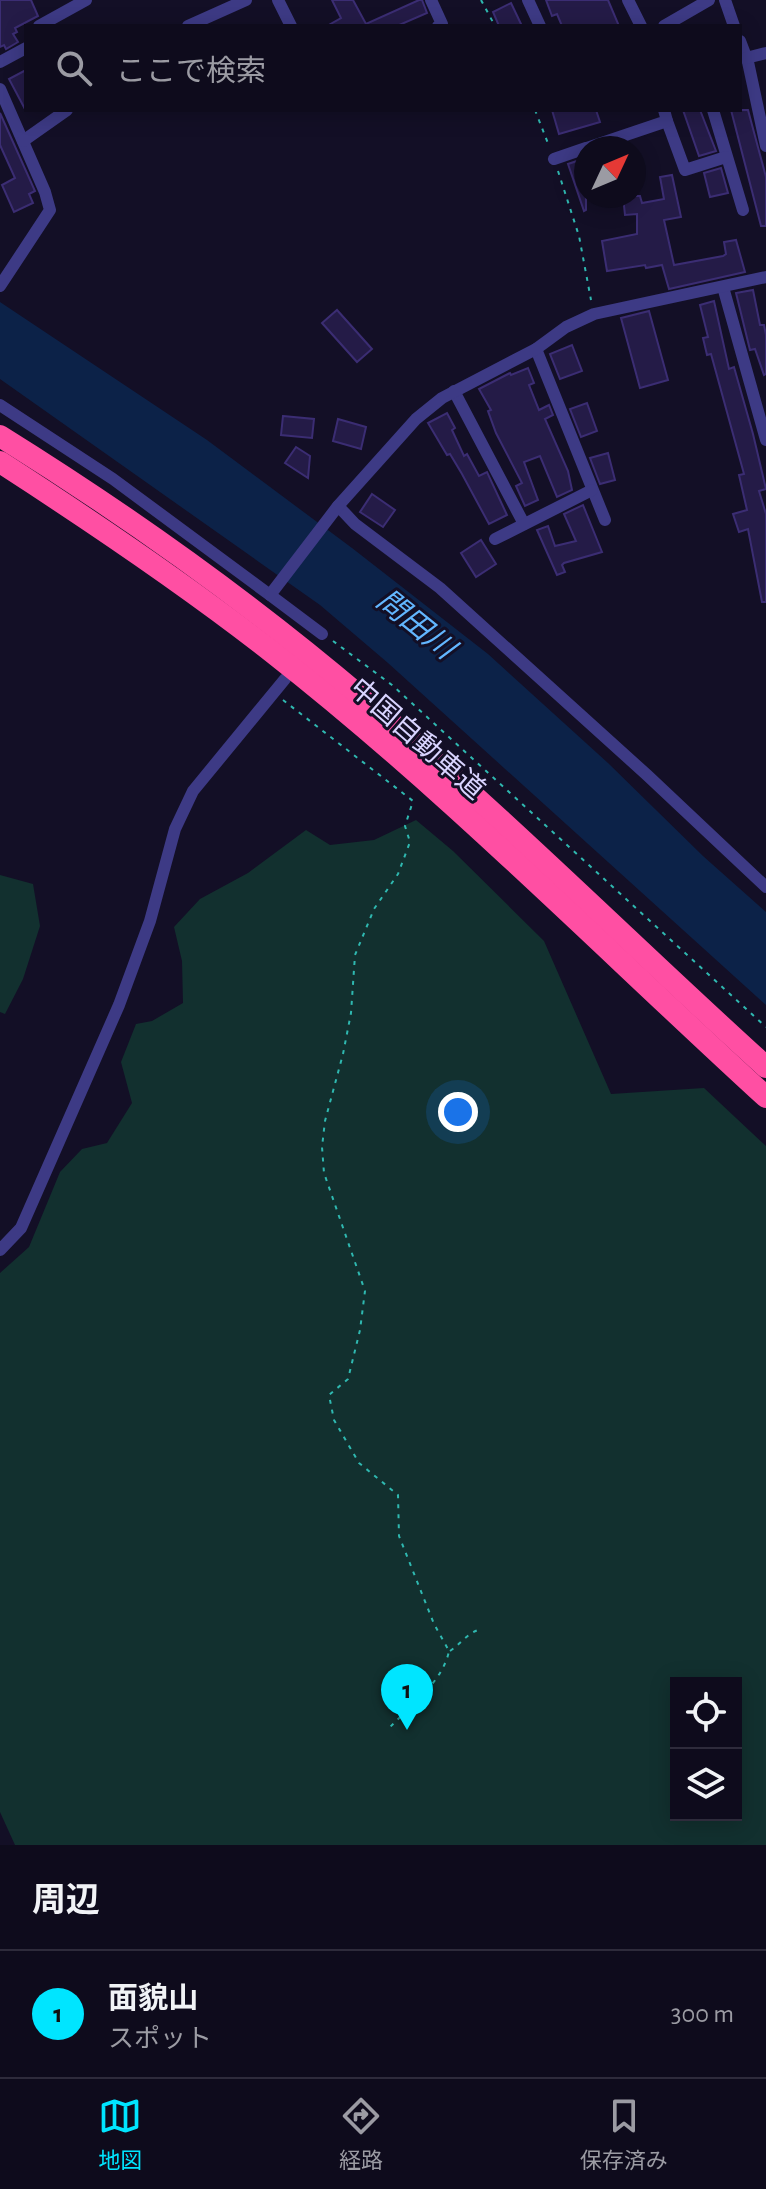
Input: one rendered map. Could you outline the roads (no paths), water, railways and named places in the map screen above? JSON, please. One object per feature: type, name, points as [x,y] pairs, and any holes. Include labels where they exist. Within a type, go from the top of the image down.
[{"type":"highway","name":"中国自動車道","points":[[0,436],[139,526],[363,698],[496,816],[766,1067]]},
{"type":"highway","name":"中国自動車道","points":[[0,462],[126,544],[194,593],[338,707],[458,811],[766,1097]]},
{"type":"street","points":[[43,24],[86,0]]},
{"type":"street","points":[[278,0],[290,24]]},
{"type":"street","points":[[431,0],[442,24]]},
{"type":"street","points":[[528,0],[539,24]]},
{"type":"street","points":[[628,0],[640,24]]},
{"type":"street","points":[[688,20],[709,0]]},
{"type":"street","points":[[725,0],[733,24]]},
{"type":"street","points":[[192,24],[242,1]]},
{"type":"street","points":[[742,47],[766,146]]},
{"type":"street","points":[[0,62],[24,49]]},
{"type":"street","points":[[746,58],[766,53]]},
{"type":"street","points":[[0,89],[50,210],[2,278]]},
{"type":"street","points":[[23,141],[64,112]]},
{"type":"street","points":[[714,112],[743,210]]},
{"type":"street","points":[[616,136],[665,116],[685,170],[726,157]]},
{"type":"street","points":[[554,159],[574,152]]},
{"type":"street","points":[[274,589],[338,506],[416,419],[454,391],[536,349],[566,327],[594,314],[766,277]]},
{"type":"street","points":[[723,287],[766,440]]},
{"type":"street","points":[[536,349],[605,520]]},
{"type":"street","points":[[454,391],[524,524]]},
{"type":"street","points":[[0,405],[274,589],[322,634]]},
{"type":"street","points":[[495,539],[592,490]]},
{"type":"street","points":[[338,506],[355,524],[449,596],[766,887]]},
{"type":"street","points":[[0,1250],[21,1228],[119,1005],[150,921],[175,829],[193,791],[285,679]]},
{"type":"water","name":"問田川","points":[[0,302],[207,440],[352,548],[488,654],[608,763],[703,856],[766,912],[766,1005],[320,605],[0,379]]},
{"type":"place","name":"面貌山","points":[[407,1730]]}]
